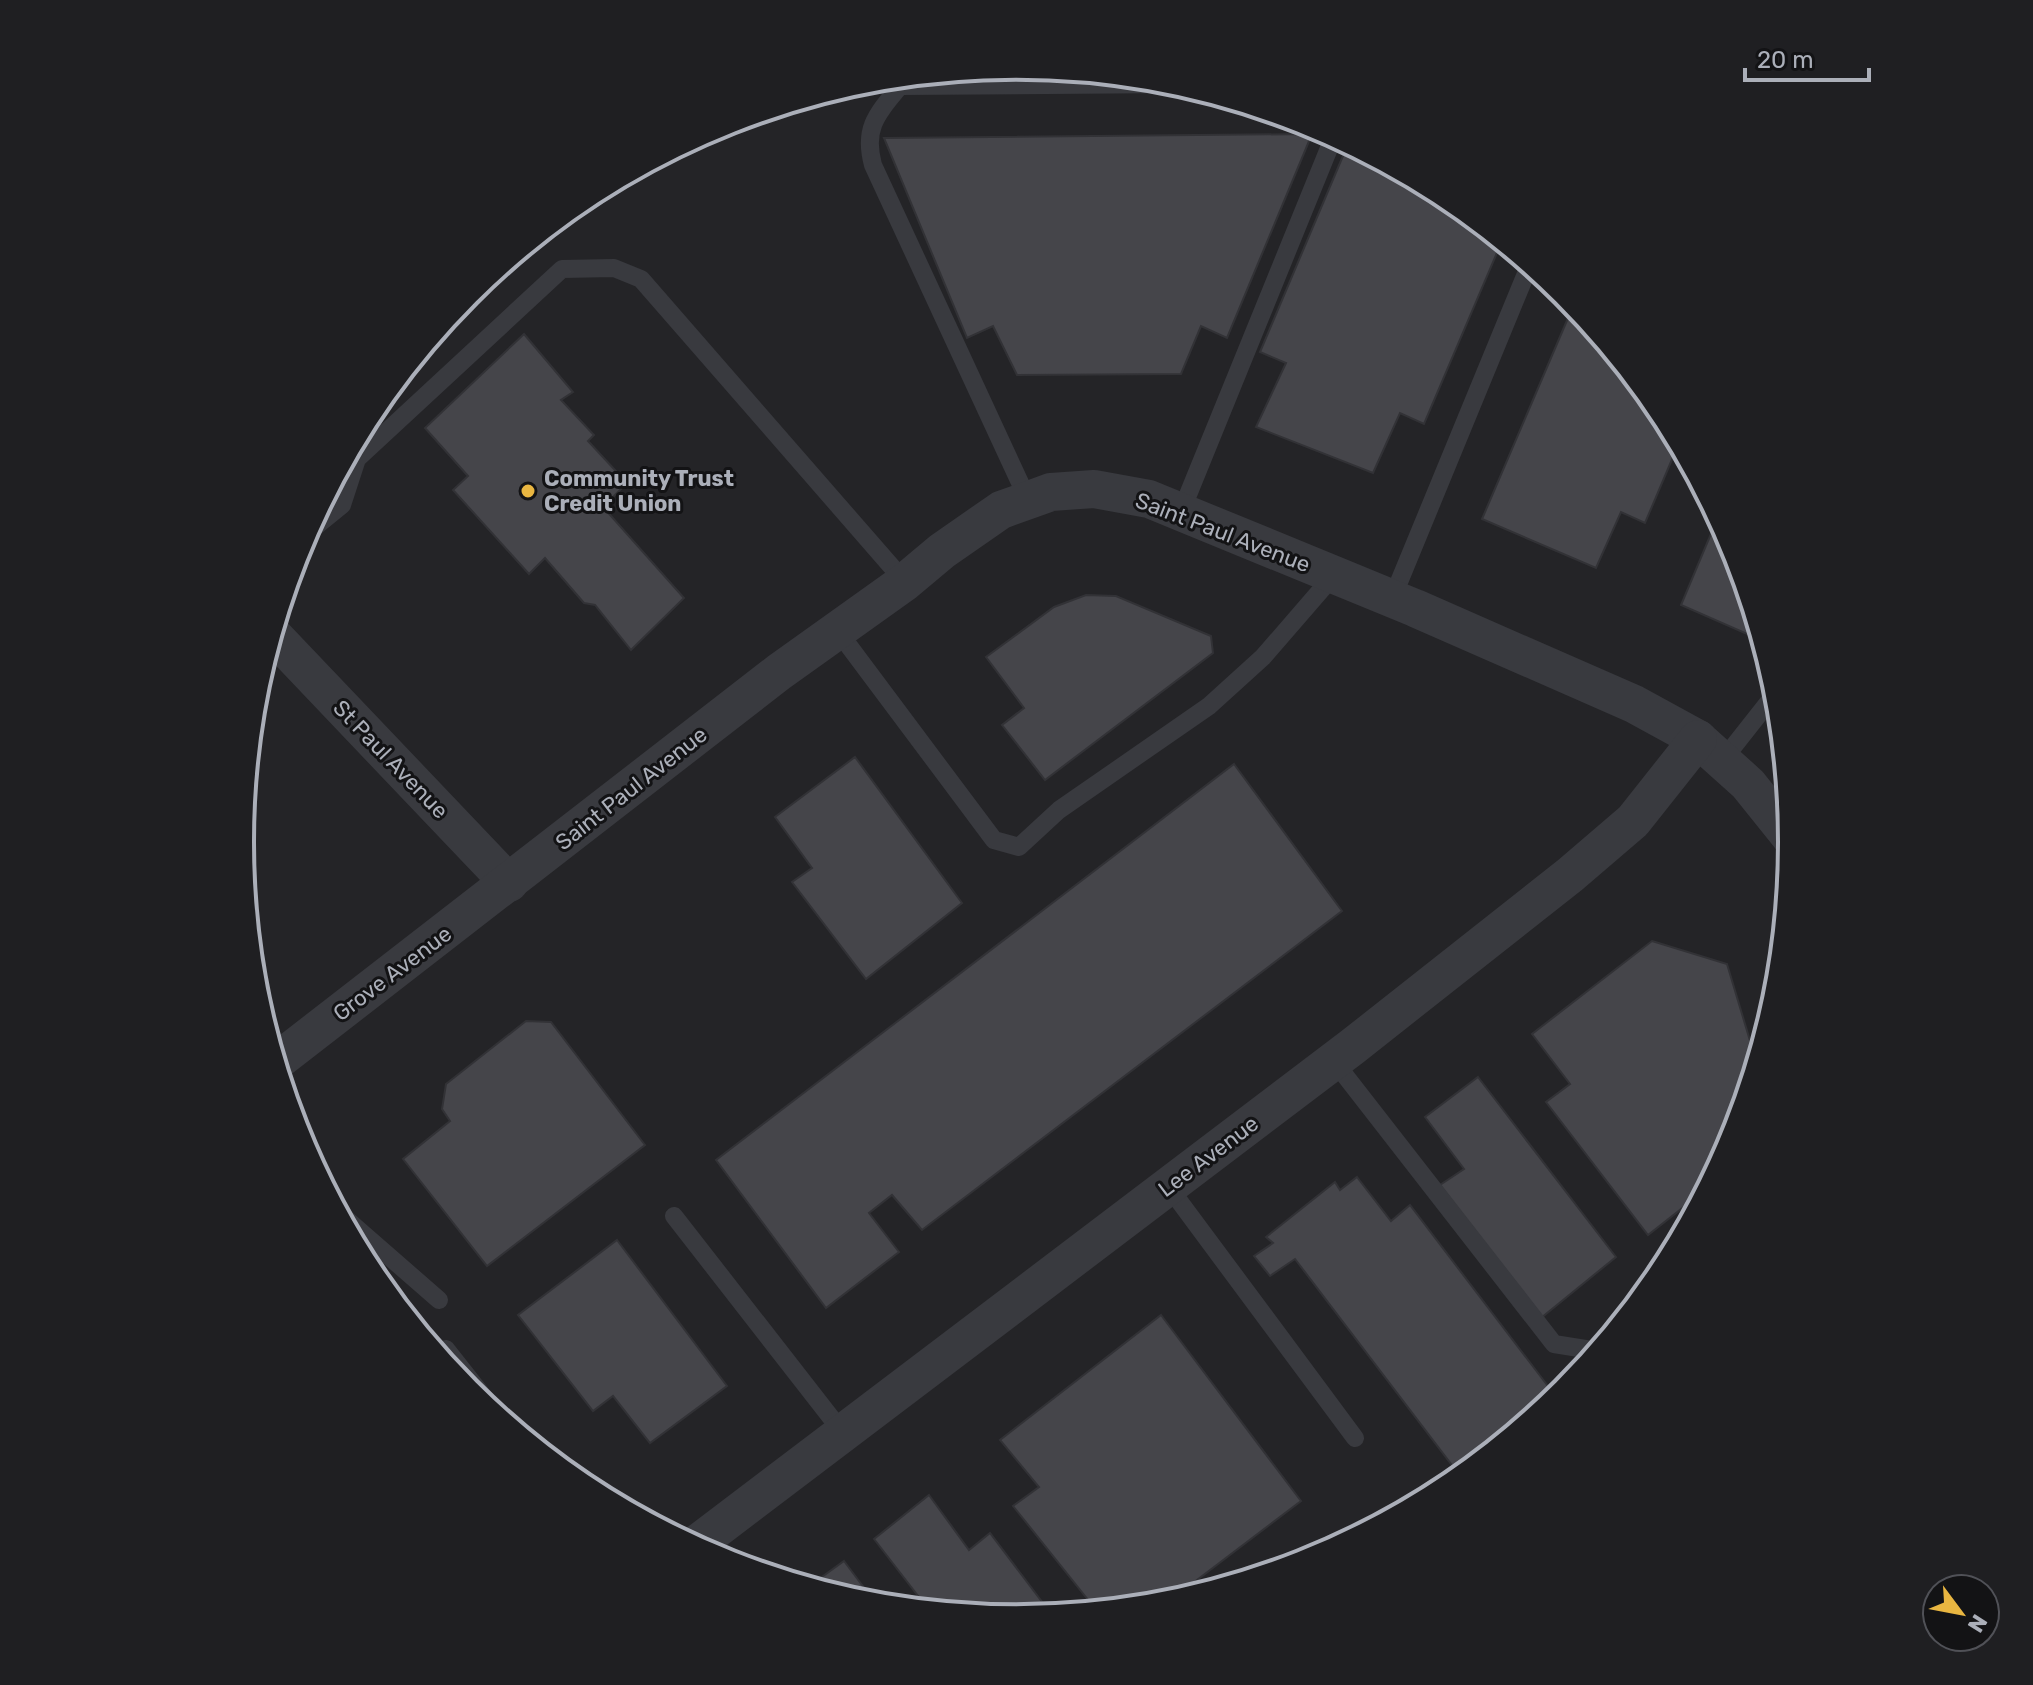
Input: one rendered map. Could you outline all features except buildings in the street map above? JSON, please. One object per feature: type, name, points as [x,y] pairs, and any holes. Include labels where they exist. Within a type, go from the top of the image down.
[{"type":"street","name":"Saint Paul Avenue","points":[[509,883],[779,672],[1001,510],[1051,492],[1094,489],[1149,499],[1392,599],[1634,704],[1710,750],[1748,784],[1778,822]]},
{"type":"street","name":"St Paul Avenue","points":[[281,643],[509,883]]},
{"type":"street","name":"Lee Avenue","points":[[709,1539],[1570,875],[1710,750]]},
{"type":"street","name":"Grove Avenue","points":[[285,1055],[509,883]]},
{"type":"lane","points":[[929,86],[1092,85]]},
{"type":"lane","points":[[896,90],[876,114],[867,143],[873,165],[1028,500]]},
{"type":"lane","points":[[1181,512],[1329,148]]},
{"type":"lane","points":[[358,458],[562,269],[614,268],[641,279],[905,582]]},
{"type":"lane","points":[[1392,599],[1525,275]]},
{"type":"lane","points":[[328,517],[342,505],[357,460]]},
{"type":"lane","points":[[837,630],[994,840],[1019,847],[1059,810],[1209,706],[1263,657],[1334,575]]},
{"type":"lane","points":[[1710,750],[1765,701]]},
{"type":"lane","points":[[1333,1060],[1554,1344],[1586,1349]]},
{"type":"lane","points":[[1168,1186],[1355,1438]]},
{"type":"lane","points":[[674,1216],[843,1433]]},
{"type":"lane","points":[[361,1232],[439,1300]]},
{"type":"shaded area","points":[[1016,80],[1116,87],[1214,106],[1262,120],[1308,138],[1398,182],[1481,238],[1519,269],[1556,303],[1621,378],[1677,461],[1700,505],[1739,597],[1753,645],[1772,743],[1779,842],[1772,942],[1753,1040],[1739,1088],[1721,1134],[1677,1224],[1621,1307],[1590,1345],[1556,1382],[1481,1447],[1398,1503],[1354,1526],[1262,1565],[1214,1579],[1116,1598],[1066,1603],[1016,1605],[917,1598],[819,1579],[771,1565],[725,1547],[635,1503],[552,1447],[514,1416],[477,1382],[412,1307],[356,1224],[333,1180],[294,1088],[280,1040],[261,942],[256,892],[254,842],[261,743],[280,645],[294,597],[312,551],[356,461],[412,378],[443,340],[477,303],[552,238],[635,182],[679,159],[771,120],[819,106],[917,87],[967,82]]},
{"type":"place","name":"Community Trust Credit Union","points":[[528,491]]}]
